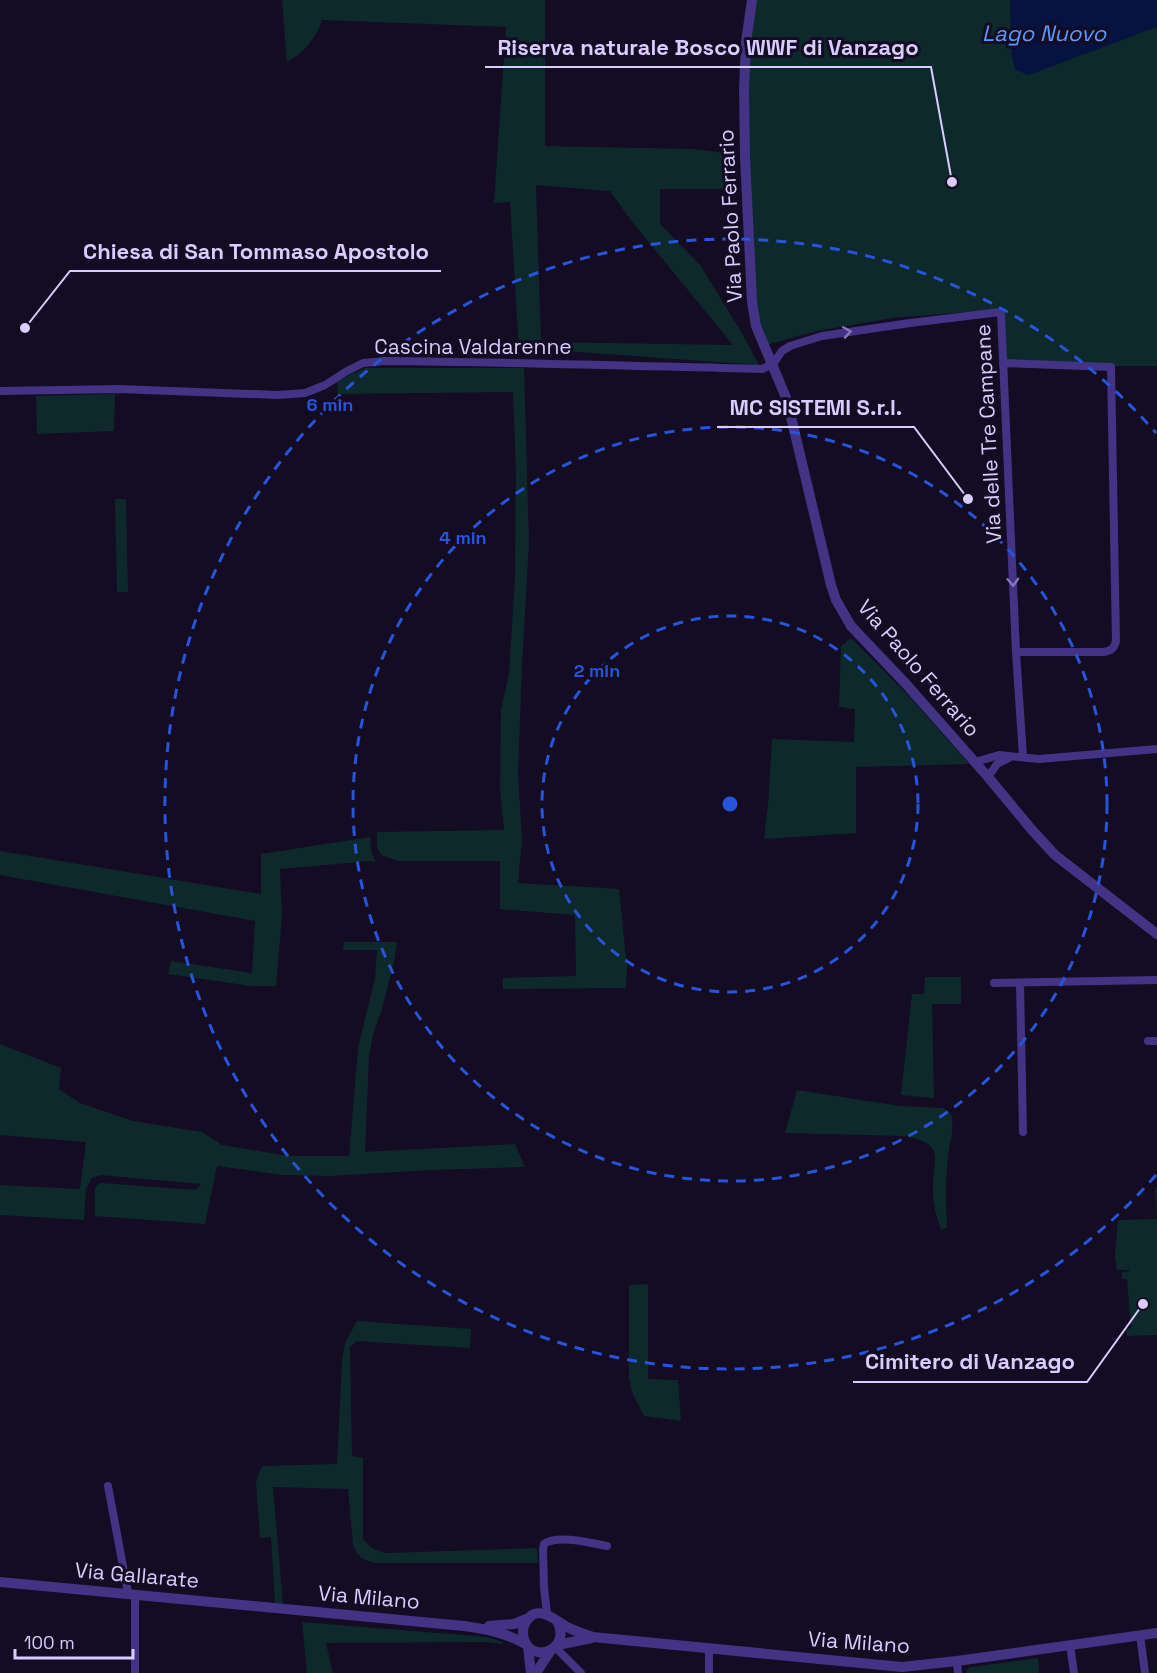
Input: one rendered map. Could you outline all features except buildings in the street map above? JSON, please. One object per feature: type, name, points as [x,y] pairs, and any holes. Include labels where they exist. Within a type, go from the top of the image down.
[{"type":"street","name":"Via Paolo Ferrario","points":[[752,0],[746,42],[744,89],[744,157],[752,302],[756,326],[787,400],[831,585],[837,600],[852,626],[907,685],[1055,855],[1157,934]]},
{"type":"street","name":"Via delle Tre Campane","points":[[773,364],[782,351],[790,346],[822,336],[998,312],[1001,314],[1023,757]]},
{"type":"street","name":"Cascina Valdarenne","points":[[0,391],[119,389],[278,396],[314,390],[363,363],[385,361],[535,362],[573,365],[762,369],[773,364]]},
{"type":"street","points":[[1003,363],[1111,368],[1115,646],[1103,652],[1016,652]]},
{"type":"street","points":[[975,762],[992,756],[1004,755],[1039,759],[1157,749]]},
{"type":"street","points":[[988,777],[997,764],[1010,757]]},
{"type":"street","points":[[994,983],[1157,980]]},
{"type":"street","points":[[1020,982],[1023,1132]]},
{"type":"street","points":[[108,1486],[131,1593],[135,1673]]},
{"type":"street","points":[[547,1614],[544,1587],[544,1544],[552,1540],[607,1546]]},
{"type":"street","name":"Via Gallarate","points":[[0,1582],[270,1607]]},
{"type":"street","name":"Via Milano","points":[[270,1607],[464,1626],[500,1633],[528,1646]]},
{"type":"street","points":[[531,1673],[528,1646],[523,1636],[523,1629],[529,1618],[541,1613],[557,1621],[561,1633],[555,1647],[536,1673]]},
{"type":"street","name":"Via Milano","points":[[464,1626],[499,1626],[514,1624],[529,1618]]},
{"type":"street","name":"Via Milano","points":[[557,1621],[593,1637],[902,1667],[1157,1633]]},
{"type":"street","points":[[1140,1635],[1145,1673]]},
{"type":"street","name":"Via Milano","points":[[555,1647],[593,1637]]},
{"type":"street","points":[[1070,1645],[1074,1673]]},
{"type":"street","points":[[528,1646],[540,1652],[555,1647]]},
{"type":"street","points":[[555,1647],[581,1673]]},
{"type":"street","points":[[709,1648],[709,1673]]},
{"type":"street","points":[[957,1661],[958,1673]]},
{"type":"green space","points":[[282,0],[545,0],[545,146],[693,149],[734,154],[738,189],[660,189],[660,224],[701,266],[759,365],[536,349],[519,351],[510,202],[494,203],[506,27],[322,20],[309,44],[287,62]],"holes":[[[536,185],[610,191],[633,223],[733,345],[541,342]]]},
{"type":"green space","points":[[752,0],[1157,0],[1157,366],[1004,362],[1003,309],[893,318],[817,331],[762,346],[755,327],[745,154]]},
{"type":"green space","points":[[365,368],[524,368],[529,543],[518,773],[522,840],[518,883],[619,889],[627,967],[626,988],[503,989],[503,978],[576,976],[575,915],[500,909],[500,861],[398,861],[381,855],[377,847],[377,832],[504,830],[500,788],[501,710],[509,674],[515,578],[516,474],[513,392],[338,394],[337,381]]},
{"type":"green space","points":[[115,394],[114,431],[37,434],[36,396]]},
{"type":"green space","points":[[115,499],[126,499],[128,592],[117,592]]},
{"type":"green space","points":[[851,638],[911,698],[969,764],[856,767],[856,833],[764,839],[772,739],[854,742],[855,709],[839,707],[841,646]]},
{"type":"green space","points":[[370,837],[371,851],[376,862],[280,869],[282,916],[276,986],[251,986],[168,974],[171,961],[252,973],[255,921],[0,875],[0,851],[261,894],[261,854]]},
{"type":"green space","points":[[344,942],[397,942],[369,1057],[365,1152],[515,1144],[525,1167],[329,1176],[283,1175],[217,1166],[205,1224],[95,1216],[95,1189],[101,1183],[196,1190],[201,1184],[100,1175],[92,1178],[86,1189],[84,1220],[0,1215],[0,1185],[80,1189],[86,1142],[0,1135],[0,1044],[61,1068],[59,1089],[80,1103],[133,1121],[202,1132],[222,1145],[288,1156],[349,1156],[358,1048],[375,978],[377,950],[343,950]]},
{"type":"green space","points":[[925,977],[961,977],[961,1004],[932,1004],[934,1098],[901,1095],[912,994],[924,994]]},
{"type":"green space","points":[[797,1090],[900,1106],[947,1110],[952,1117],[952,1128],[946,1176],[947,1228],[941,1229],[935,1208],[933,1193],[935,1159],[932,1147],[917,1139],[904,1136],[785,1133]]},
{"type":"green space","points":[[1155,1187],[1157,1187],[1157,1219]]},
{"type":"green space","points":[[1157,1219],[1157,1335],[1127,1336],[1126,1329],[1131,1328],[1127,1279],[1122,1279],[1122,1272],[1130,1271],[1117,1270],[1115,1256],[1118,1220]]},
{"type":"green space","points":[[648,1284],[648,1379],[678,1380],[681,1421],[644,1416],[633,1395],[629,1379],[629,1285]]},
{"type":"green space","points":[[357,1321],[471,1329],[470,1348],[357,1341],[350,1347],[352,1456],[363,1458],[363,1539],[374,1549],[387,1553],[537,1548],[538,1563],[375,1563],[361,1557],[353,1545],[348,1489],[273,1487],[283,1604],[275,1603],[271,1537],[260,1538],[256,1481],[262,1466],[337,1464],[342,1361],[345,1343]]},
{"type":"green space","points":[[302,1622],[487,1637],[503,1642],[503,1644],[487,1642],[326,1643],[333,1673],[307,1673]]},
{"type":"green space","points":[[1038,1658],[1039,1673],[966,1673],[971,1667]]},
{"type":"water","name":"Lago Nuovo","points":[[1010,0],[1157,0],[1157,27],[1029,75],[1015,70],[1011,51]]},
{"type":"place","name":"Riserva naturale Bosco WWF di Vanzago","points":[[952,182]]},
{"type":"place","name":"Chiesa di San Tommaso Apostolo","points":[[25,328]]},
{"type":"place","name":"MC SISTEMI S.r.l.","points":[[968,499]]},
{"type":"place","name":"Cimitero di Vanzago","points":[[1143,1304]]}]
